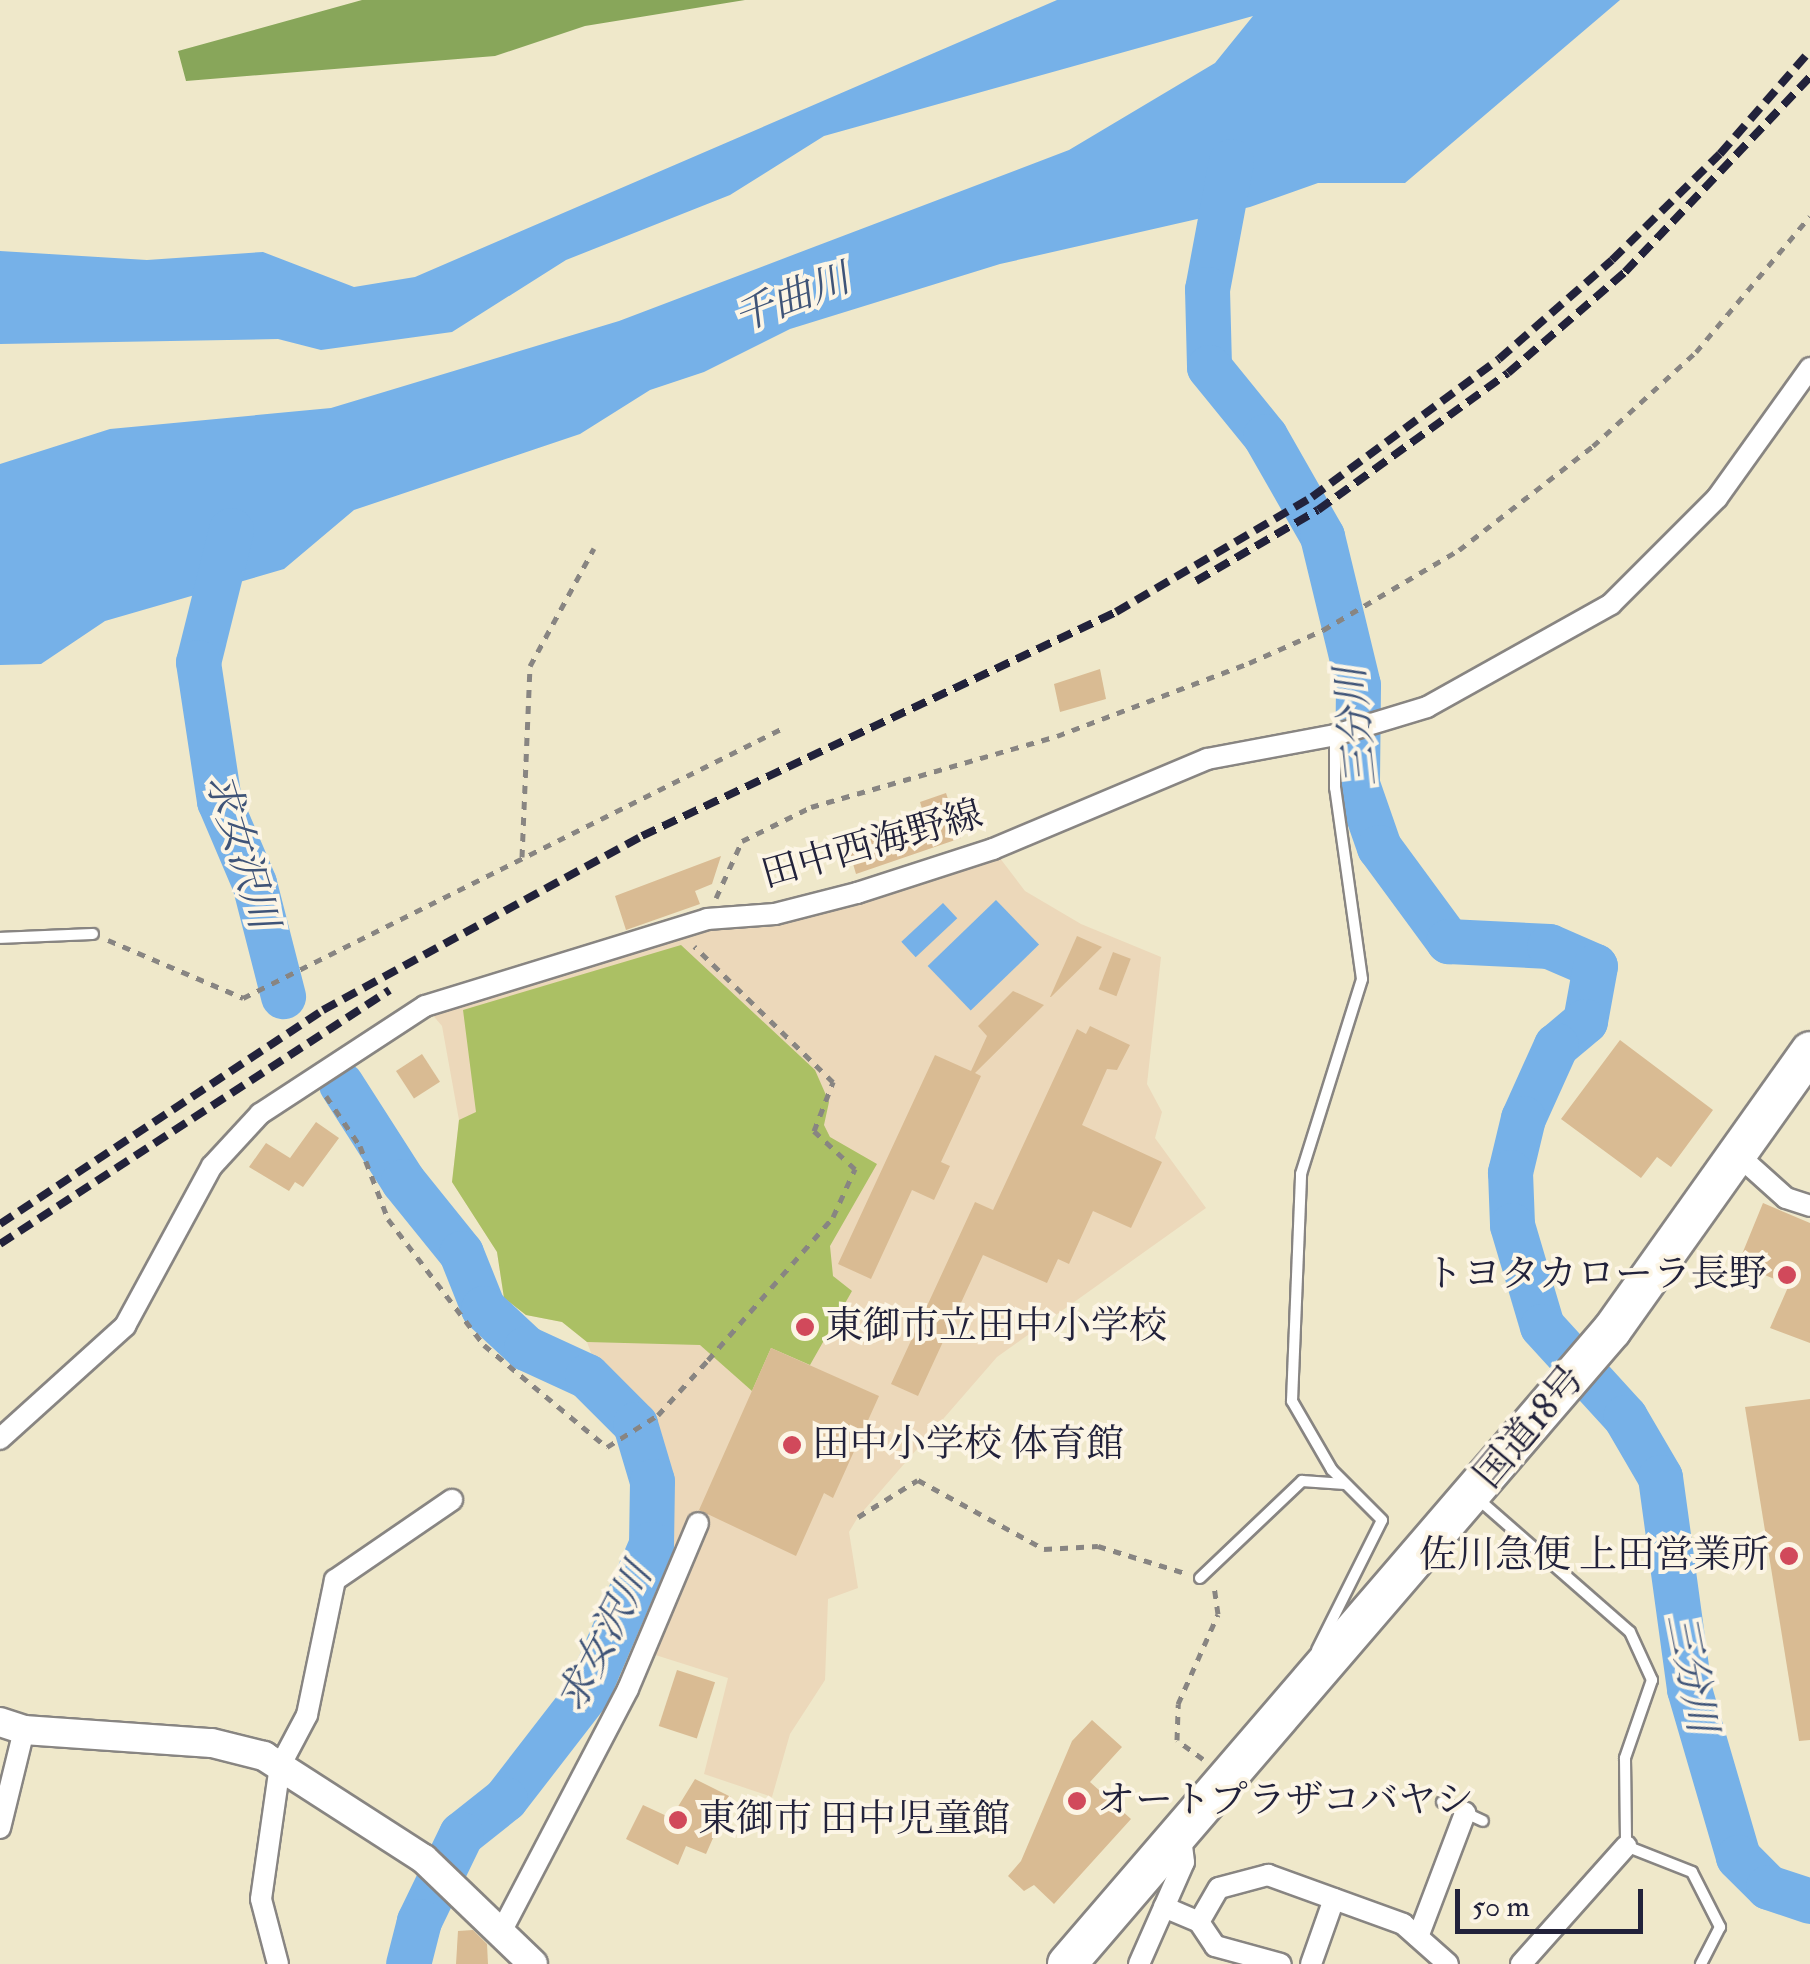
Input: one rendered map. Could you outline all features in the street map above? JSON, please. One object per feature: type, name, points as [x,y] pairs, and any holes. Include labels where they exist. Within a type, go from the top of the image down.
[{"type":"highway","name":"国道18号","points":[[1067,1964],[1181,1838],[1612,1330],[1810,1052]]},
{"type":"street","name":"田中西海野線","points":[[0,1440],[125,1326],[212,1166],[260,1114],[425,1006],[707,919],[775,914],[857,893],[992,849],[1207,759],[1335,734],[1427,708],[1612,604],[1717,498],[1810,368]]},
{"type":"street","points":[[1738,1155],[1786,1198],[1810,1206]]},
{"type":"street","points":[[278,1964],[262,1899],[280,1766],[307,1716],[335,1580],[452,1500]]},
{"type":"street","points":[[501,1932],[628,1688],[698,1523]]},
{"type":"street","points":[[0,1828],[12,1726],[212,1743],[280,1766],[424,1859],[533,1964]]},
{"type":"street","points":[[1418,1937],[1474,1817]]},
{"type":"street","points":[[1140,1964],[1184,1862],[1181,1838]]},
{"type":"street","points":[[1521,1964],[1626,1846]]},
{"type":"street","points":[[1199,1922],[1219,1888],[1268,1875],[1402,1924],[1448,1964]]},
{"type":"street","points":[[1312,1964],[1334,1899]]},
{"type":"street","points":[[1164,1907],[1199,1922],[1215,1946],[1281,1964]]},
{"type":"lane","points":[[1313,1683],[1317,1650],[1382,1520],[1346,1484],[1292,1401],[1301,1174],[1362,979],[1352,876],[1335,788],[1335,734]]},
{"type":"lane","points":[[0,938],[93,934]]},
{"type":"lane","points":[[1200,1578],[1302,1481],[1346,1484]]},
{"type":"lane","points":[[1472,1494],[1630,1632],[1652,1680],[1625,1758],[1626,1846],[1692,1872],[1720,1927],[1700,1964]]},
{"type":"lane","points":[[1442,1802],[1474,1817]]},
{"type":"path","points":[[707,919],[742,841],[811,807],[1056,736],[1322,630],[1459,550],[1594,446],[1696,352],[1810,216]]},
{"type":"path","points":[[522,857],[530,666],[594,548]]},
{"type":"path","points":[[93,934],[244,998],[785,727]]},
{"type":"path","points":[[312,1077],[360,1146],[388,1219],[484,1345],[607,1447],[658,1415],[833,1217],[855,1169],[814,1130],[834,1082],[678,928]]},
{"type":"path","points":[[858,1518],[918,1480],[1044,1550],[1098,1546],[1213,1583],[1218,1614],[1178,1704],[1177,1740],[1229,1779]]},
{"type":"shaded area","name":"東御市立田中小学校","points":[[993,849],[1025,891],[1081,924],[1161,957],[1147,1084],[1162,1112],[1155,1138],[1206,1208],[997,1357],[858,1517],[849,1532],[858,1588],[828,1599],[825,1680],[790,1734],[772,1797],[704,1774],[728,1678],[627,1646],[667,1552],[669,1489],[653,1433],[597,1369],[587,1342],[563,1322],[526,1315],[504,1298],[497,1252],[452,1182],[459,1120],[442,1026],[425,1006],[707,919],[775,914]]},
{"type":"green space","points":[[362,0],[745,0],[585,26],[495,56],[186,81],[178,51]]},
{"type":"green space","points":[[681,945],[815,1070],[829,1102],[824,1125],[830,1137],[877,1164],[830,1246],[833,1276],[852,1291],[810,1365],[771,1348],[752,1391],[700,1345],[587,1342],[562,1322],[526,1315],[504,1298],[497,1252],[452,1182],[459,1120],[476,1112],[463,1010]]},
{"type":"water","name":"千曲川","points":[[1057,0],[1620,0],[1405,183],[1318,183],[1250,207],[1000,264],[790,329],[704,372],[650,390],[580,434],[354,510],[284,569],[105,621],[41,664],[0,665],[0,464],[110,429],[331,408],[619,321],[1069,150],[1215,63],[1253,16],[824,136],[730,195],[566,260],[452,332],[321,350],[278,339],[0,344],[0,251],[147,260],[263,252],[354,287],[415,277]]},
{"type":"water","points":[[996,900],[1039,945],[971,1011],[928,966]]},
{"type":"water","points":[[943,903],[957,918],[916,957],[901,942]]},
{"type":"building","points":[[1100,669],[1106,699],[1060,712],[1054,684]]},
{"type":"building","points":[[946,793],[961,838],[856,874],[846,840],[923,812],[920,802]]},
{"type":"building","points":[[721,856],[712,884],[695,891],[700,904],[626,930],[615,896]]},
{"type":"building","points":[[1077,936],[1102,947],[1050,997]]},
{"type":"building","points":[[1113,952],[1131,959],[1116,996],[1099,989]]},
{"type":"building","points":[[1013,991],[1044,1005],[975,1073],[981,1076],[941,1162],[950,1166],[934,1200],[912,1190],[871,1279],[838,1264],[935,1055],[971,1071],[987,1036],[978,1026]]},
{"type":"building","name":"東御市立田中小学校","points":[[1090,1026],[1130,1045],[1117,1070],[1107,1069],[1082,1125],[1162,1162],[1131,1228],[1093,1211],[1069,1264],[1058,1259],[1047,1283],[983,1255],[918,1396],[891,1384],[975,1202],[993,1210],[1077,1029],[1086,1034]]},
{"type":"building","points":[[1620,1040],[1713,1110],[1671,1167],[1657,1157],[1641,1178],[1561,1119]]},
{"type":"building","points":[[422,1054],[440,1082],[414,1099],[396,1071]]},
{"type":"building","points":[[316,1122],[339,1138],[303,1187],[295,1182],[289,1191],[249,1167],[266,1143],[290,1158]]},
{"type":"building","name":"トヨタカローラ長野","points":[[1763,1203],[1810,1223],[1810,1343],[1770,1328],[1789,1285],[1738,1264]]},
{"type":"building","name":"田中小学校 体育館","points":[[771,1348],[879,1396],[833,1498],[824,1493],[796,1556],[699,1510]]},
{"type":"building","name":"佐川急便 上田営業所","points":[[1810,1399],[1810,1740],[1799,1741],[1745,1407]]},
{"type":"building","points":[[677,1670],[715,1682],[697,1738],[659,1726]]},
{"type":"building","name":"オートプラザコバヤシ","points":[[1092,1720],[1122,1747],[1090,1782],[1131,1819],[1054,1904],[1034,1885],[1024,1891],[1008,1876],[1021,1861],[1072,1741]]},
{"type":"building","name":"東御市 田中児童館","points":[[695,1779],[731,1797],[706,1854],[686,1846],[678,1865],[626,1839],[643,1805],[671,1818]]},
{"type":"building","points":[[473,1930],[487,1944],[488,1964],[456,1964],[458,1931]]},
{"type":"waterway","name":"三分川","points":[[1231,161],[1207,289],[1209,367],[1265,436],[1322,536],[1358,685],[1357,784],[1379,847],[1448,941],[1549,946],[1595,966],[1585,1021],[1556,1045],[1523,1118],[1510,1172],[1512,1225],[1542,1326],[1625,1417],[1660,1477],[1689,1689],[1738,1857],[1768,1887],[1810,1901]]},
{"type":"waterway","name":"求女沢川","points":[[231,530],[198,662],[219,801],[254,883],[283,996]]},
{"type":"waterway","name":"求女沢川","points":[[341,1084],[403,1181],[461,1253],[483,1308],[526,1348],[587,1376],[635,1424],[652,1481],[651,1544],[587,1693],[505,1799],[461,1834],[419,1921],[408,1964]]},
{"type":"railway","points":[[0,1224],[323,1010],[642,836],[1116,612],[1312,497],[1499,359],[1612,260],[1720,154],[1810,51]]},
{"type":"railway","points":[[1196,581],[1318,510],[1508,373],[1625,272],[1810,77]]},
{"type":"railway","points":[[0,1244],[389,990]]},
{"type":"place","name":"トヨタカローラ長野","points":[[1787,1275]]},
{"type":"place","name":"東御市立田中小学校","points":[[805,1327]]},
{"type":"place","name":"田中小学校 体育館","points":[[792,1445]]},
{"type":"place","name":"佐川急便 上田営業所","points":[[1789,1556]]},
{"type":"place","name":"オートプラザコバヤシ","points":[[1077,1801]]},
{"type":"place","name":"東御市 田中児童館","points":[[678,1820]]}]
